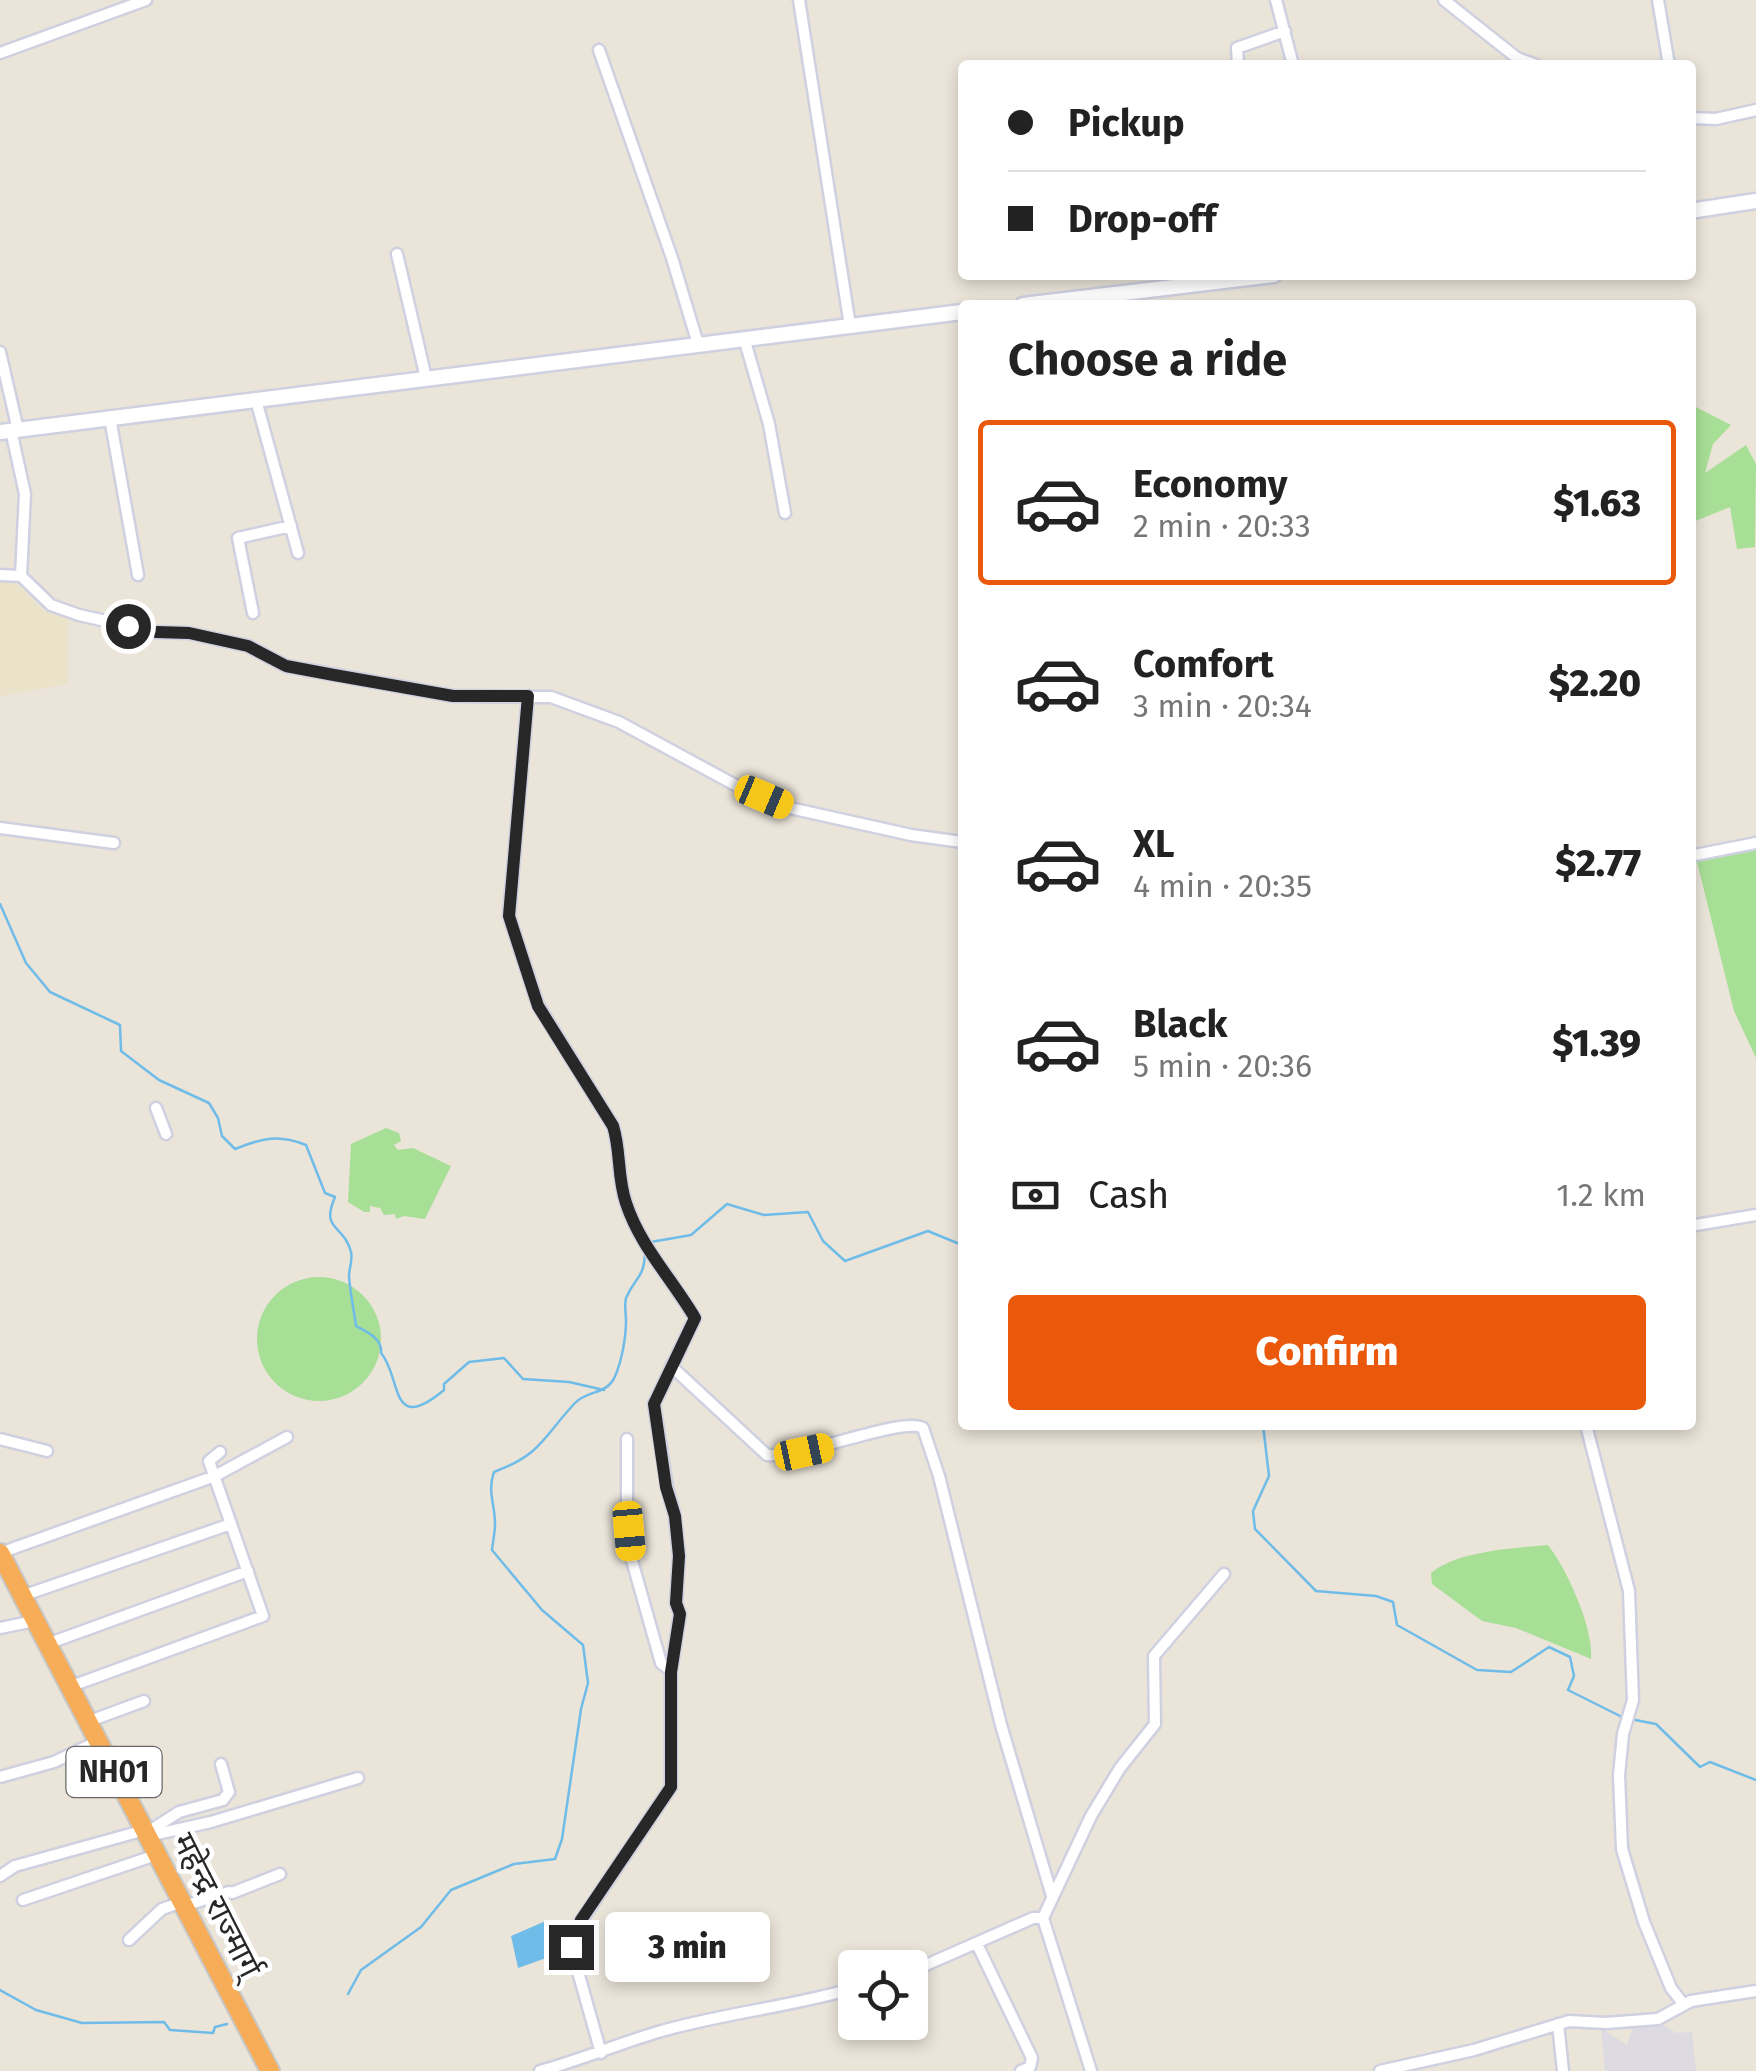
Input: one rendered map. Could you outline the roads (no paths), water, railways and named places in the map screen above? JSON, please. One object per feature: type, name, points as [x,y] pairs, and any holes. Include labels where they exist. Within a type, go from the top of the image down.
[{"type":"highway","name":"महेन्द्र राज्मार्ग्","points":[[0,1553],[270,2071]]},
{"type":"street","points":[[0,53],[146,0]]},
{"type":"street","points":[[799,0],[850,326]]},
{"type":"street","points":[[1276,0],[1292,60]]},
{"type":"street","points":[[1444,0],[1522,60]]},
{"type":"street","points":[[1658,0],[1668,60]]},
{"type":"street","points":[[1238,60],[1237,48],[1286,31]]},
{"type":"street","points":[[599,50],[698,344]]},
{"type":"street","points":[[1696,118],[1716,119],[1756,110]]},
{"type":"street","points":[[1696,210],[1756,201]]},
{"type":"street","points":[[397,254],[426,378]]},
{"type":"street","points":[[1097,300],[1239,280]]},
{"type":"street","points":[[10,431],[958,312]]},
{"type":"street","points":[[744,338],[769,424],[786,513]]},
{"type":"street","points":[[0,352],[10,431],[26,494],[21,576]]},
{"type":"street","points":[[256,400],[298,553]]},
{"type":"street","points":[[110,418],[138,575]]},
{"type":"street","points":[[253,613],[238,538],[291,526]]},
{"type":"street","points":[[0,575],[21,576],[51,605],[78,615],[248,646],[286,666],[453,696],[552,697],[619,722],[737,786],[790,808],[958,841]]},
{"type":"street","points":[[528,696],[509,916],[538,1006],[613,1126],[622,1188],[636,1231],[695,1318],[654,1404],[679,1556],[676,1603],[680,1614],[671,1672],[672,1766],[668,1793],[581,1920],[571,1947],[601,2053]]},
{"type":"street","points":[[0,828],[114,843]]},
{"type":"street","points":[[1696,855],[1756,842]]},
{"type":"street","points":[[156,1108],[166,1134]]},
{"type":"street","points":[[1696,1225],[1756,1215]]},
{"type":"street","points":[[670,1366],[767,1455],[827,1447],[908,1424],[923,1428],[939,1476],[1006,1743],[1052,1896]]},
{"type":"street","points":[[1587,1430],[1628,1591],[1632,1700],[1623,1734],[1619,1775],[1622,1850],[1644,1922],[1671,1988],[1684,2005]]},
{"type":"street","points":[[0,1553],[215,1476],[287,1437]]},
{"type":"street","points":[[626,1438],[631,1558],[662,1663],[671,1672]]},
{"type":"street","points":[[0,1439],[48,1451]]},
{"type":"street","points":[[68,1687],[263,1616],[208,1462],[220,1452]]},
{"type":"street","points":[[22,1596],[231,1524]]},
{"type":"street","points":[[46,1644],[248,1571]]},
{"type":"street","points":[[1091,2071],[1043,1918],[1091,1816],[1120,1768],[1155,1724],[1154,1656],[1224,1574]]},
{"type":"street","points":[[0,1628],[34,1621]]},
{"type":"street","points":[[86,1722],[144,1702]]},
{"type":"street","points":[[0,1777],[54,1762],[98,1741]]},
{"type":"street","points":[[146,1833],[179,1812],[223,1800],[229,1792],[221,1764]]},
{"type":"street","points":[[0,1876],[15,1866],[146,1833],[211,1822],[358,1778]]},
{"type":"street","points":[[23,1900],[156,1855]]},
{"type":"street","points":[[129,1940],[162,1909],[232,1894],[280,1874]]},
{"type":"street","points":[[928,1964],[1034,1918],[1043,1918]]},
{"type":"street","points":[[977,1944],[1032,2058],[1030,2067],[1021,2071]]},
{"type":"street","points":[[1380,2071],[1474,2050],[1558,2024],[1658,2018],[1684,2005],[1756,1990]]},
{"type":"street","points":[[540,2071],[657,2032],[838,1993]]},
{"type":"street","points":[[1558,2024],[1563,2071]]},
{"type":"water","points":[[548,1920],[563,1952],[518,1968],[511,1936]]},
{"type":"waterway","points":[[0,904],[26,963],[50,992],[120,1025],[121,1051],[159,1080],[209,1103],[222,1136],[235,1149],[270,1139],[306,1145],[325,1193],[335,1197],[330,1216],[351,1252],[349,1276],[356,1326],[379,1344],[405,1405],[426,1403],[444,1390],[444,1384],[469,1362],[504,1358],[523,1379],[569,1382],[604,1390]]},
{"type":"waterway","points":[[651,1242],[691,1235],[727,1204],[764,1215],[808,1212],[823,1241],[845,1261],[928,1231],[958,1243]]},
{"type":"waterway","points":[[348,1994],[361,1970],[421,1927],[451,1890],[514,1864],[555,1859],[562,1839],[588,1683],[583,1645],[542,1610],[492,1550],[492,1479],[494,1472],[540,1444],[575,1403],[612,1381],[624,1341],[626,1298],[642,1272],[645,1249]]},
{"type":"waterway","points":[[1264,1430],[1269,1476],[1253,1511],[1255,1529],[1316,1591],[1376,1596],[1393,1602],[1397,1625],[1477,1670],[1511,1672],[1549,1647],[1570,1657],[1574,1676],[1568,1690],[1622,1717]]},
{"type":"waterway","points":[[1630,1719],[1656,1724],[1700,1767],[1710,1762],[1756,1780]]},
{"type":"waterway","points":[[0,1990],[36,2010],[82,2023],[164,2022],[170,2030],[213,2033],[215,2027],[227,2024]]}]
